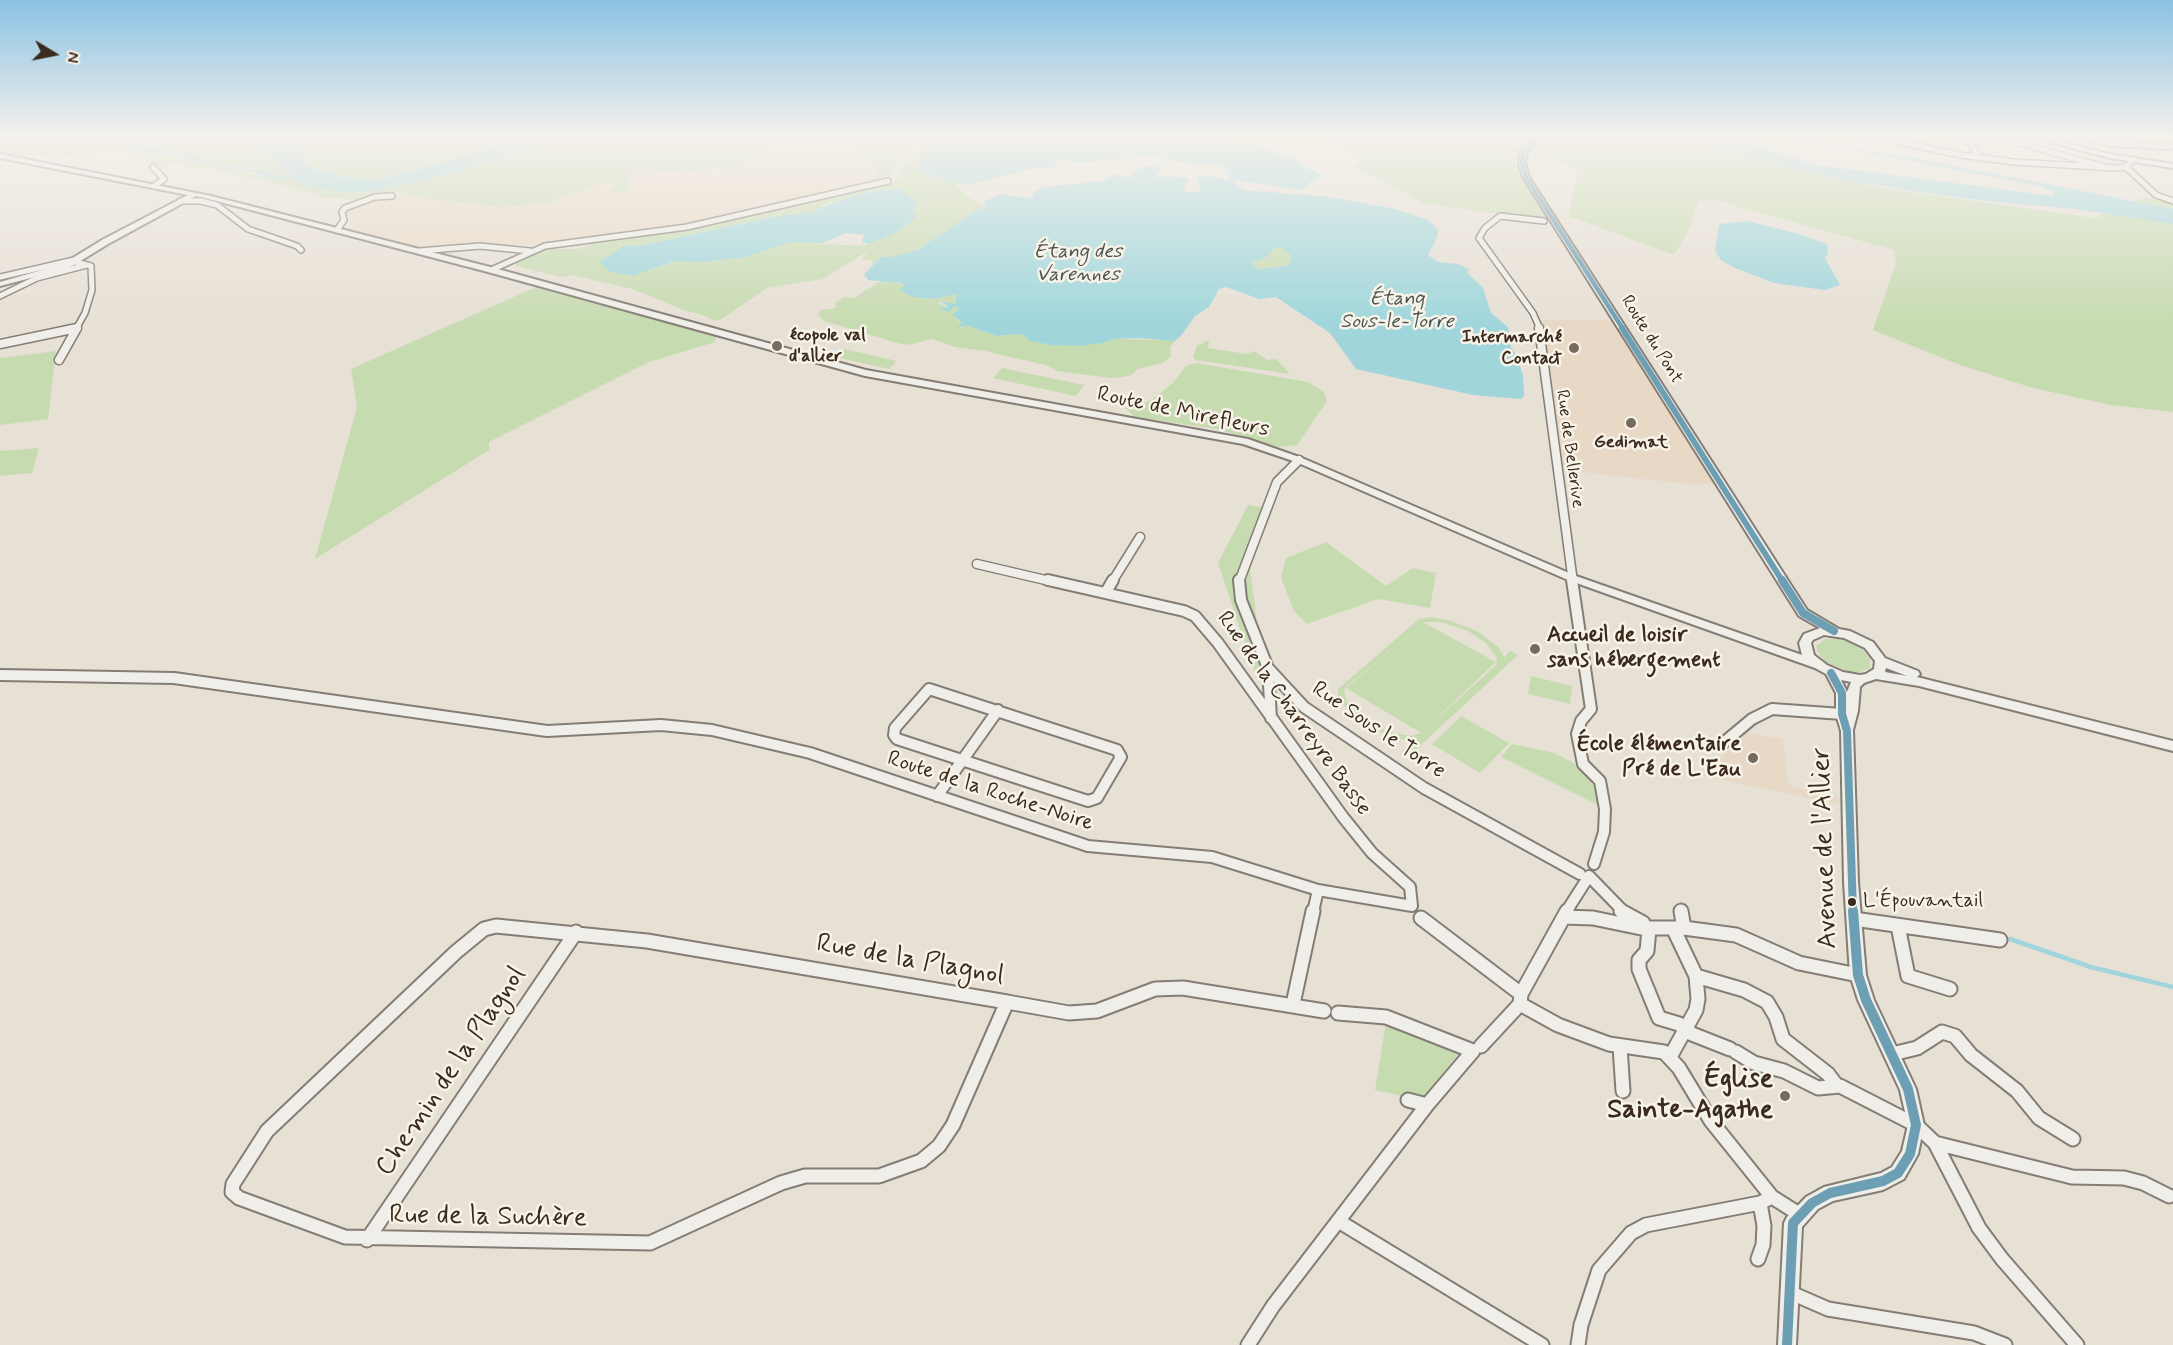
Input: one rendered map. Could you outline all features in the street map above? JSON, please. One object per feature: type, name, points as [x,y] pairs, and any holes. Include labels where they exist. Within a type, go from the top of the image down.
[{"type":"street","points":[[0,284],[61,268],[179,203],[192,199]]},
{"type":"street","points":[[206,199],[248,229],[297,246],[301,250]]},
{"type":"street","points":[[212,199],[285,217]]},
{"type":"street","points":[[224,199],[285,217]]},
{"type":"street","points":[[337,230],[344,220],[342,212],[345,208],[370,199]]},
{"type":"street","points":[[491,270],[533,251],[563,243],[687,227],[810,199]]},
{"type":"street","name":"Route du Pont","points":[[1540,199],[1803,613],[1834,632],[1863,642],[1876,653],[1881,661]]},
{"type":"street","name":"Rue de Bellerive","points":[[1544,222],[1500,216],[1485,228],[1479,238],[1538,322],[1572,578]]},
{"type":"street","name":"Route de Mirefleurs","points":[[285,217],[491,270],[733,339],[907,382],[1232,438],[1299,460],[1572,578],[1742,637],[1816,664],[1831,672],[1860,679]]},
{"type":"street","points":[[419,251],[480,246],[533,251]]},
{"type":"street","points":[[0,277],[34,272],[77,260],[89,264]]},
{"type":"street","points":[[0,296],[36,279],[89,264]]},
{"type":"street","points":[[59,360],[88,305],[92,290],[89,264]]},
{"type":"street","points":[[0,344],[77,328]]},
{"type":"street","name":"Rue Sous le Torre","points":[[1299,460],[1276,482],[1239,578],[1241,600],[1268,668],[1304,707],[1424,788],[1596,880],[1620,910],[1649,929]]},
{"type":"street","points":[[1106,592],[1140,537]]},
{"type":"street","name":"Rue de la Charreyre Basse","points":[[977,564],[1106,592],[1195,615],[1372,853],[1410,887],[1412,906]]},
{"type":"street","name":"Route du Pont","points":[[1773,564],[1787,603],[1808,631],[1809,657],[1816,664]]},
{"type":"street","points":[[1572,578],[1592,709],[1581,721],[1577,734],[1583,764],[1600,781],[1605,809],[1604,832],[1594,864]]},
{"type":"street","name":"Route de Mirefleurs","points":[[1742,637],[1782,646],[1807,640],[1814,633],[1834,632]]},
{"type":"street","points":[[1876,675],[1882,666],[1881,661],[2018,708]]},
{"type":"street","points":[[1268,668],[1271,718]]},
{"type":"street","points":[[1831,672],[1842,693],[1842,714],[1847,731]]},
{"type":"street","name":"Route de la Roche-Noire","points":[[0,675],[174,678],[511,728],[547,731],[627,726],[677,726],[734,733],[810,753],[1088,846],[1212,857],[1318,890],[1412,906]]},
{"type":"street","points":[[1847,731],[1852,711],[1854,686],[1860,679],[1876,675],[1910,680],[2173,746]]},
{"type":"street","points":[[929,689],[998,710],[1121,753],[1097,798],[1088,801],[962,761],[897,739],[894,735],[895,728],[929,689]]},
{"type":"street","points":[[1722,744],[1752,719],[1772,709],[1842,714]]},
{"type":"street","points":[[937,796],[998,710]]},
{"type":"street","name":"Avenue de l'Allier","points":[[1799,1215],[1812,1203],[1830,1193],[1883,1181],[1899,1173],[1910,1154],[1916,1125],[1908,1089],[1866,1000],[1858,975],[1847,731]]},
{"type":"street","points":[[1248,1345],[1273,1306],[1340,1222],[1427,1105],[1520,999],[1585,875]]},
{"type":"street","points":[[1293,1004],[1318,890]]},
{"type":"street","points":[[1670,1057],[1696,1010],[1696,976],[1679,929],[1681,911]]},
{"type":"street","points":[[1563,917],[1593,918],[1649,929],[1679,929],[1742,937],[1798,963],[1858,975]]},
{"type":"street","points":[[1421,918],[1520,999],[1569,1030],[1620,1047],[1654,1050],[1670,1057],[1766,1200],[1799,1215],[1793,1223],[1787,1345]]},
{"type":"street","points":[[1854,919],[2000,940]]},
{"type":"street","name":"Rue de la Plagnol","points":[[484,929],[496,926],[576,932],[673,945],[732,957],[1069,1013],[1097,1011],[1155,989],[1183,988],[1293,1004],[1324,1011]]},
{"type":"street","points":[[1898,926],[1908,976],[1950,990]]},
{"type":"street","name":"Rue de la Suchère","points":[[484,929],[267,1131],[233,1184],[232,1192],[239,1198],[345,1237],[367,1240],[650,1243],[782,1183],[805,1176],[879,1176],[899,1171],[921,1161],[939,1146],[953,1125],[1007,1002]]},
{"type":"street","points":[[1649,929],[1647,951],[1639,960],[1640,969],[1659,1018],[1679,1024],[1733,1050],[1754,1063],[1784,1071],[1818,1088],[1837,1086]]},
{"type":"street","name":"Chemin de la Plagnol","points":[[367,1240],[576,932]]},
{"type":"street","points":[[1696,976],[1744,990],[1767,1002],[1776,1017],[1783,1039],[1828,1074],[1837,1086],[1916,1125],[1935,1143],[1979,1228],[2002,1260],[2077,1345]]},
{"type":"street","points":[[1338,1013],[1386,1017],[1477,1048]]},
{"type":"street","points":[[1892,1054],[1917,1048],[1942,1032],[1955,1036],[1971,1055],[2017,1091],[2039,1118],[2073,1139]]},
{"type":"street","points":[[1620,1047],[1623,1091]]},
{"type":"street","points":[[1408,1100],[1427,1105]]},
{"type":"street","points":[[1935,1143],[2072,1177],[2124,1178],[2143,1183],[2169,1196]]},
{"type":"street","points":[[1758,1259],[1763,1245],[1766,1200]]},
{"type":"street","points":[[1578,1345],[1581,1325],[1599,1270],[1631,1233],[1664,1221],[1681,1220],[1766,1200]]},
{"type":"street","points":[[1340,1222],[1542,1345]]},
{"type":"street","points":[[1789,1292],[1828,1309],[1974,1334],[2005,1345]]},
{"type":"shaded area","points":[[382,199],[429,199],[472,205],[545,204],[559,199],[802,199],[676,227],[548,243],[515,245],[471,243],[419,248],[350,230],[349,218],[345,211]]},
{"type":"shaded area","points":[[1541,320],[1614,320],[1715,484],[1680,483],[1561,470]]},
{"type":"shaded area","name":"École élémentaire Pré de L'Eau","points":[[1746,733],[1783,739],[1788,785],[1839,797],[1839,804],[1702,776]]},
{"type":"green space","points":[[427,199],[559,199],[545,204],[499,207]]},
{"type":"green space","points":[[822,199],[846,199],[829,203],[813,212],[782,215],[644,245],[624,246],[648,271],[674,261],[703,262],[746,257],[791,242],[862,246],[901,230],[914,206],[899,199],[971,199],[987,208],[977,210],[917,250],[891,257],[881,257],[873,264],[872,261],[862,259],[868,251],[823,279],[767,288],[720,320],[686,311],[632,289],[572,275],[562,277],[515,266],[518,261],[543,249],[579,249],[600,241],[692,228]]},
{"type":"green space","points":[[1415,199],[1535,199],[1545,217],[1510,216],[1423,203]]},
{"type":"green space","points":[[1572,199],[1960,199],[2094,218],[2142,199],[2153,199],[2173,204],[2173,412],[2111,405],[2033,388],[1960,365],[1873,330],[1896,263],[1894,250],[1714,200],[1698,202],[1690,228],[1674,255],[1569,216]]},
{"type":"green space","points":[[1281,247],[1290,255],[1291,261],[1286,266],[1258,269],[1250,263],[1264,258],[1274,248]]},
{"type":"green space","points":[[889,281],[904,285],[902,292],[914,297],[933,299],[957,294],[955,304],[941,301],[939,303],[949,308],[938,308],[947,312],[953,306],[958,307],[957,320],[962,323],[959,329],[965,325],[997,336],[1022,334],[1030,341],[1051,345],[1103,343],[1114,339],[1176,340],[1170,347],[1171,356],[1163,363],[1137,369],[1132,375],[1110,378],[1057,371],[1049,366],[985,351],[955,347],[932,339],[907,345],[897,343],[825,321],[818,315],[820,310],[836,308],[835,303],[844,297],[854,298],[879,282]]},
{"type":"green space","points":[[536,287],[716,336],[715,342],[649,362],[489,442],[489,450],[315,559],[357,407],[351,369]]},
{"type":"green space","points":[[1209,340],[1208,348],[1247,354],[1254,351],[1267,360],[1276,359],[1290,374],[1195,360],[1193,357],[1197,346]]},
{"type":"green space","points":[[844,349],[897,361],[889,369],[835,357]]},
{"type":"green space","points":[[56,351],[48,419],[0,425],[0,358]]},
{"type":"green space","points":[[1196,363],[1308,382],[1324,392],[1327,401],[1297,445],[1278,447],[1217,429],[1135,417],[1125,408],[1140,406],[1153,399],[1173,383],[1186,366]]},
{"type":"green space","points":[[1002,368],[1084,385],[1076,396],[993,378]]},
{"type":"green space","points":[[39,448],[32,473],[0,476],[0,451]]},
{"type":"green space","points":[[1248,505],[1273,509],[1250,568],[1263,669],[1254,670],[1218,563]]},
{"type":"green space","points":[[1326,542],[1386,586],[1413,568],[1436,573],[1430,608],[1378,599],[1307,624],[1294,611],[1281,578],[1286,558]]},
{"type":"green space","points":[[1430,617],[1448,620],[1477,631],[1499,648],[1504,657],[1510,651],[1518,655],[1409,756],[1402,751],[1412,741],[1392,737],[1367,726],[1349,712],[1338,697],[1338,689],[1419,619]],"holes":[[[1423,622],[1440,622],[1468,631],[1486,643],[1497,658],[1496,665],[1421,733],[1496,662]],[[1420,625],[1346,688],[1421,733],[1410,736],[1390,732],[1370,723],[1347,702],[1344,691],[1346,687]]]},
{"type":"green space","points":[[1825,639],[1842,639],[1860,647],[1870,658],[1870,668],[1858,673],[1850,672],[1825,662],[1816,646]]},
{"type":"green space","points":[[1531,676],[1572,686],[1570,704],[1528,694]]},
{"type":"green space","points":[[1461,716],[1509,743],[1480,773],[1432,744]]},
{"type":"green space","points":[[1512,744],[1554,753],[1574,763],[1595,787],[1598,805],[1501,757]]},
{"type":"green space","points":[[1386,1023],[1460,1052],[1420,1100],[1375,1090]]},
{"type":"water","points":[[913,199],[918,203],[912,208],[917,216],[901,230],[869,244],[862,242],[864,235],[846,233],[822,243],[791,242],[746,257],[703,262],[674,261],[633,276],[609,271],[599,262],[624,246],[644,245],[782,215],[813,212],[840,200]]},
{"type":"water","points":[[990,199],[1340,199],[1396,209],[1428,220],[1437,228],[1438,235],[1428,255],[1438,262],[1458,264],[1469,269],[1467,272],[1483,288],[1491,313],[1508,327],[1511,347],[1517,356],[1523,376],[1524,396],[1521,399],[1473,395],[1356,369],[1330,333],[1276,297],[1259,299],[1226,287],[1219,289],[1209,307],[1195,316],[1180,337],[1174,341],[1140,338],[1114,339],[1079,346],[1051,345],[1030,341],[1022,334],[997,336],[965,325],[957,329],[962,323],[952,314],[958,311],[958,307],[953,307],[949,312],[937,309],[949,307],[939,301],[955,304],[957,294],[933,299],[914,297],[902,292],[900,289],[904,285],[901,283],[868,280],[864,274],[881,257],[891,257],[917,250],[977,210],[987,208],[983,203]],"holes":[[[1281,247],[1290,255],[1291,261],[1286,266],[1258,269],[1251,263],[1267,257],[1274,248]]]},
{"type":"water","points":[[1971,199],[2121,199],[2173,209],[2173,224],[2076,209]]},
{"type":"water","points":[[1748,221],[1827,244],[1828,253],[1825,258],[1840,285],[1825,290],[1774,283],[1721,260],[1715,251],[1719,224]]},
{"type":"waterway","points":[[2010,939],[2091,967],[2173,987]]},
{"type":"transit line","points":[[1540,199],[1803,613],[1834,631]]},
{"type":"transit line","points":[[1787,1345],[1793,1223],[1812,1203],[1830,1193],[1883,1181],[1898,1173],[1910,1154],[1916,1125],[1908,1089],[1866,1000],[1858,975],[1851,882],[1847,731],[1842,714],[1842,693],[1831,673]]},
{"type":"place","name":"écopole val d'allier","points":[[777,346]]},
{"type":"place","name":"Intermarché Contact","points":[[1574,348]]},
{"type":"place","name":"Gedimat","points":[[1631,423]]},
{"type":"place","name":"Accueil de loisir sans hébergement","points":[[1535,649]]},
{"type":"place","name":"École élémentaire Pré de L'Eau","points":[[1753,758]]},
{"type":"place","name":"L'Épouvantail","points":[[1852,902]]},
{"type":"place","name":"Église Sainte-Agathe","points":[[1785,1096]]},
{"type":"water label","name":"Étang des Varennes","points":[[1078,264]]},
{"type":"water label","name":"Étang Sous-le-Torre","points":[[1397,312]]}]
